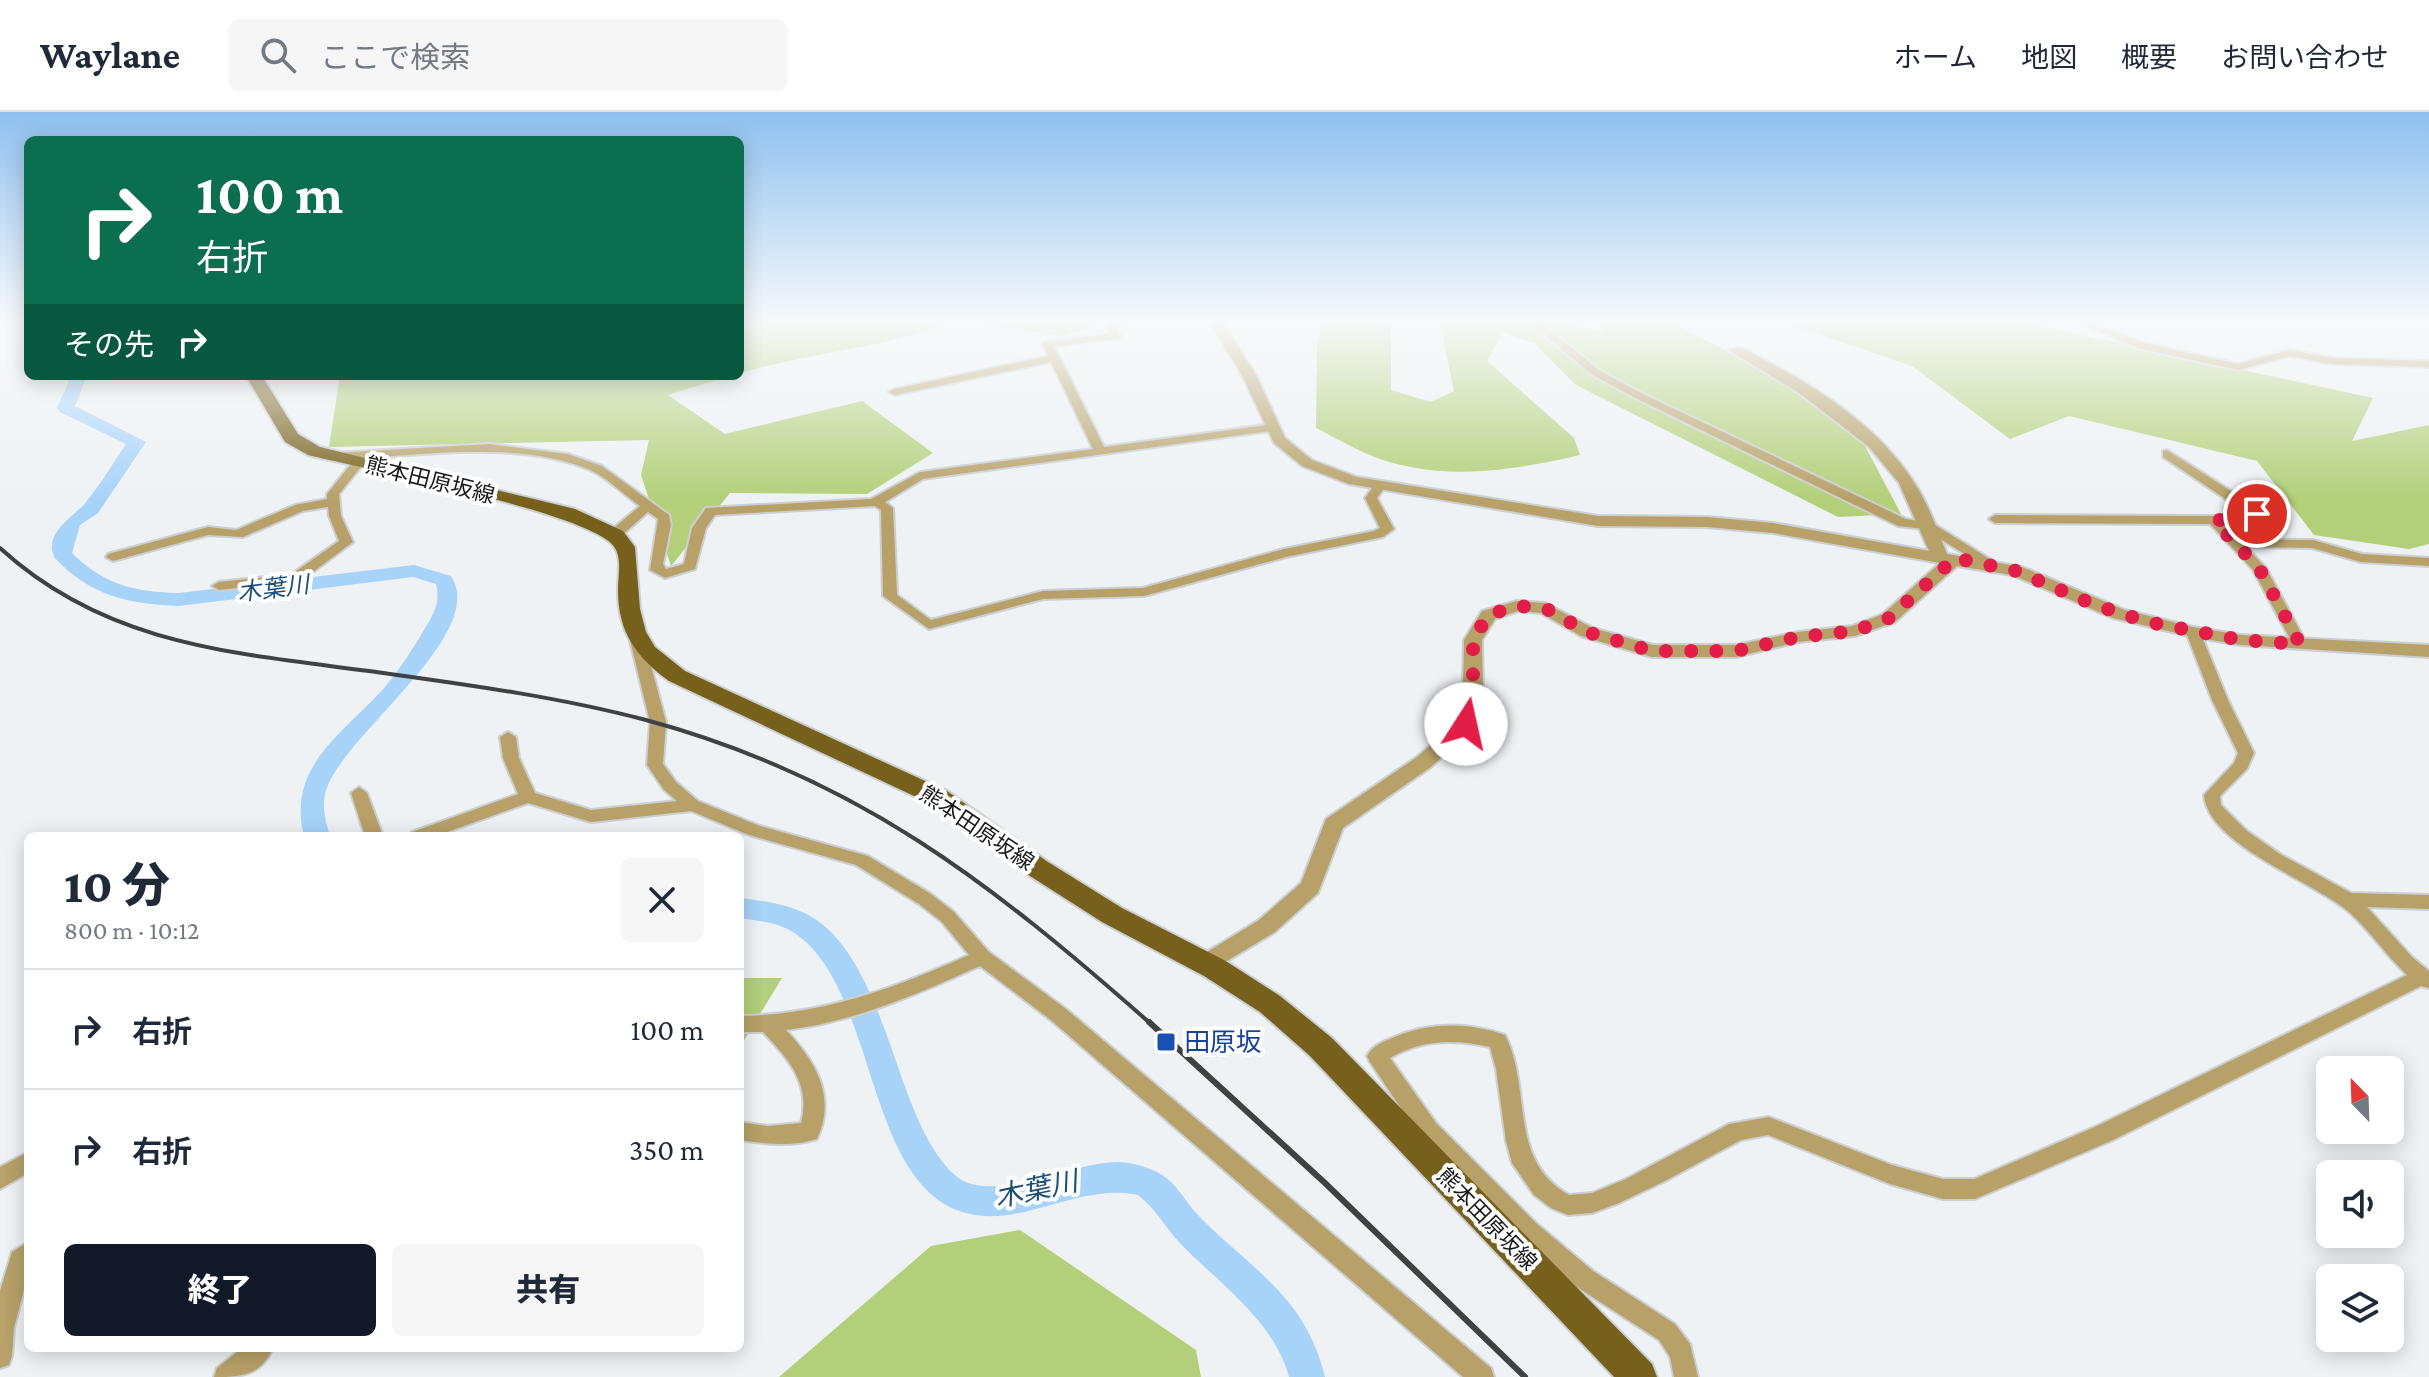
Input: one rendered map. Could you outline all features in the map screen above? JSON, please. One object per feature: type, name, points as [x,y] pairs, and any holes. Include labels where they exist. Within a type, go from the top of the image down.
[{"type":"main road","name":"熊本田原坂線","points":[[258,382],[291,438],[346,460],[568,513],[595,522],[615,534]]},
{"type":"main road","points":[[615,534],[632,564],[630,608],[636,634]]},
{"type":"main road","name":"熊本田原坂線","points":[[636,634],[653,659],[677,676],[938,797],[1075,892],[1207,964],[1270,1004],[1321,1047],[1639,1377]]},
{"type":"street","points":[[895,392],[942,382]]},
{"type":"street","points":[[1067,382],[1100,452]]},
{"type":"street","points":[[1252,382],[1279,440],[1307,463],[1331,474],[1379,487],[1464,497],[1565,517],[1618,523],[1736,524],[1994,566],[2032,576],[2119,614],[2193,632],[2300,644],[2429,651]]},
{"type":"street","points":[[1613,382],[1903,523],[1927,526],[1994,566]]},
{"type":"street","points":[[1794,382],[1872,444],[1905,481],[1927,526],[1947,557]]},
{"type":"street","points":[[219,586],[296,578],[346,542],[335,516],[333,494],[346,460],[491,448],[568,458],[598,469],[664,518],[665,528],[656,562],[657,570],[665,574],[690,566],[699,528],[711,511],[877,502],[920,476],[1273,428]]},
{"type":"street","points":[[1995,519],[2214,521],[2257,514],[2167,454]]},
{"type":"street","points":[[877,502],[887,508],[890,596],[929,625],[1043,595],[1144,592],[1284,553],[1378,534],[1387,529],[1371,498],[1379,487]]},
{"type":"street","points":[[113,557],[208,531],[238,534],[300,508],[334,502]]},
{"type":"street","points":[[615,534],[648,506]]},
{"type":"street","points":[[2214,521],[2259,568],[2300,644]]},
{"type":"street","points":[[2237,543],[2313,544],[2361,558],[2429,562]]},
{"type":"street","points":[[1207,964],[1267,926],[1310,887],[1334,824],[1424,762],[1466,724],[1473,692],[1473,640],[1488,615],[1517,606],[1545,608],[1587,632],[1652,651],[1736,651],[1798,637],[1855,631],[1889,618],[1947,557]]},
{"type":"street","points":[[1686,1377],[1681,1353],[1667,1332],[1585,1279],[1528,1230],[1428,1130],[1377,1056],[1419,1035],[1457,1031],[1498,1041],[1508,1064],[1520,1157],[1532,1176],[1556,1200],[1575,1206],[1612,1196],[1737,1131],[1758,1125],[1781,1130],[1890,1174],[1943,1189],[1975,1189],[2105,1133],[2425,979],[2346,900],[2273,858],[2240,834],[2213,806],[2212,795],[2241,765],[2246,753],[2220,700],[2193,632]]},
{"type":"street","points":[[636,634],[658,722],[655,765],[670,786],[692,805],[755,831],[862,860],[888,874],[948,917],[982,957],[1059,1015],[1482,1377]]},
{"type":"street","points":[[508,737],[511,758],[528,797]]},
{"type":"street","points":[[359,793],[373,832]]},
{"type":"street","points":[[429,832],[528,797],[591,816],[692,805]]},
{"type":"street","points":[[2346,900],[2429,902]]},
{"type":"street","points":[[744,1024],[770,1026],[875,1004],[982,957]]},
{"type":"street","points":[[744,1132],[768,1135],[809,1132],[817,1108],[813,1083],[805,1063],[770,1026]]},
{"type":"street","points":[[0,1179],[24,1164]]},
{"type":"street","points":[[0,1356],[2,1328],[24,1259]]},
{"type":"street","points":[[226,1377],[256,1352]]},
{"type":"green space","points":[[339,382],[710,382],[668,395],[725,434],[862,401],[933,453],[867,494],[730,493],[671,566],[641,475],[649,440],[329,447]]},
{"type":"green space","points":[[1317,382],[1391,382],[1391,390],[1431,402],[1454,391],[1452,382],[1511,382],[1574,438],[1580,455],[1507,469],[1432,470],[1383,460],[1316,428]]},
{"type":"green space","points":[[1573,382],[1784,382],[1864,444],[1901,514],[1838,517]]},
{"type":"green space","points":[[1934,382],[2299,382],[2373,398],[2352,441],[2429,425],[2429,544],[2409,549],[2314,535],[2257,461],[2069,416],[2010,439]]},
{"type":"green space","points":[[744,978],[782,978],[744,1040]]},
{"type":"green space","points":[[1020,1230],[1196,1350],[1201,1377],[779,1377],[931,1246]]},
{"type":"waterway","name":"木葉川","points":[[77,382],[66,408],[114,434],[137,442],[91,509],[72,522],[63,543],[62,554],[101,586],[144,599],[179,600],[414,571],[444,580],[448,593],[447,606],[420,655],[392,693],[332,757],[320,775],[313,794],[311,814],[316,832]]},
{"type":"waterway","name":"木葉川","points":[[744,909],[797,921],[824,943],[842,968],[856,997],[904,1124],[931,1171],[947,1189],[966,1198],[988,1201],[1010,1199],[1102,1177],[1123,1177],[1149,1184],[1199,1240],[1274,1312],[1300,1354],[1307,1377]]},
{"type":"railway","points":[[0,548],[41,580],[83,606],[127,625],[173,639],[269,658],[474,686],[577,704],[646,720],[722,744],[791,772],[856,804],[918,840],[977,881],[1151,1024]]},
{"type":"railway","points":[[1149,1022],[1325,1183],[1525,1377]]},
{"type":"place","name":"田原坂","points":[[1166,1042]]},
{"type":"route","points":[[1466,724],[1473,692],[1473,640],[1488,615],[1517,606],[1545,608],[1587,632],[1652,651],[1736,651],[1798,637],[1855,631],[1889,618],[1955,558],[2032,576],[2095,605],[2148,622],[2241,640],[2300,644],[2259,568],[2214,521],[2257,514]]}]
